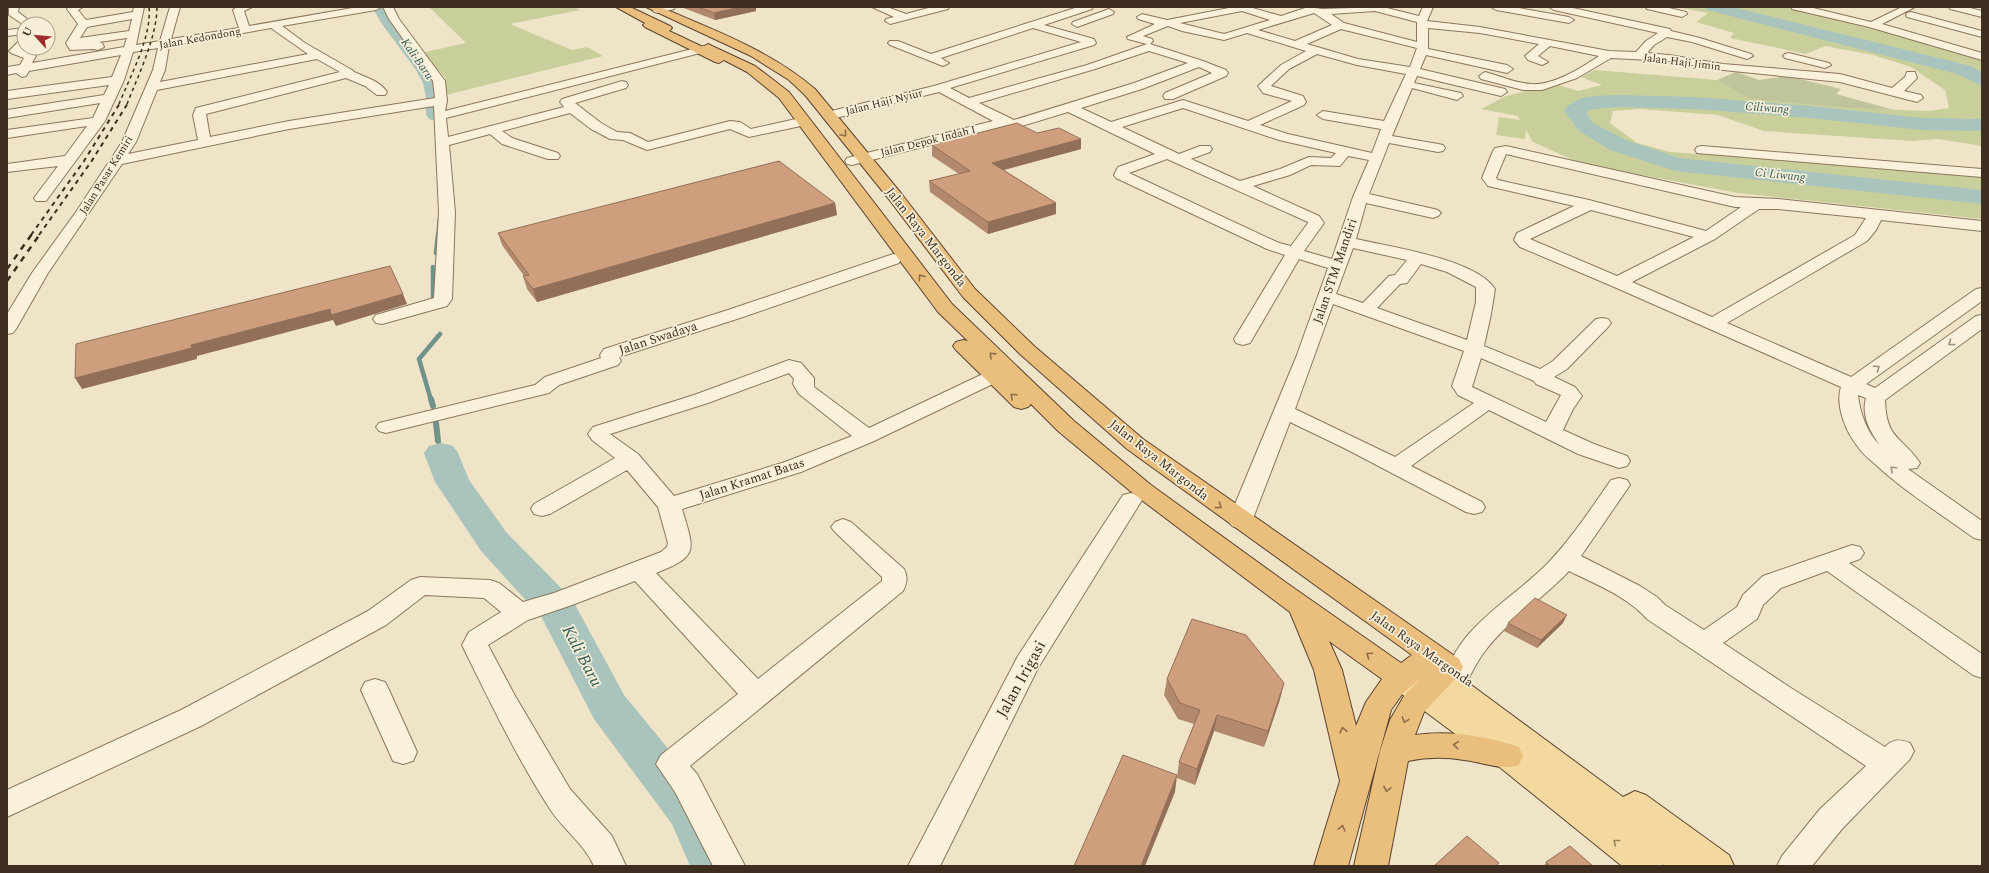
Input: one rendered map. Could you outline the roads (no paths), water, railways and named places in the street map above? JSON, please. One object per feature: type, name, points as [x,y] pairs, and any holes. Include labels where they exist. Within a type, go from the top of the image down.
[{"type":"highway","name":"Jalan Raya Margonda","points":[[612,7],[704,49]]},
{"type":"highway","name":"Jalan Raya Margonda","points":[[621,7],[704,49],[758,81],[774,95],[797,119],[1059,429],[1131,500],[1235,575],[1290,599],[1432,673]]},
{"type":"highway","name":"Jalan Raya Margonda","points":[[640,7],[744,52]]},
{"type":"highway","name":"Jalan Raya Margonda","points":[[660,8],[744,52],[787,82],[823,117],[858,159],[954,306],[992,376],[1059,429],[1290,599]]},
{"type":"highway","name":"Jalan Raya Margonda","points":[[797,119],[893,259],[954,306],[1128,446],[1432,673]]},
{"type":"highway","points":[[1290,599],[1328,670],[1355,781]]},
{"type":"highway","points":[[1371,866],[1395,751],[1409,711],[1432,673]]},
{"type":"highway","points":[[1331,866],[1376,710],[1388,689],[1432,673]]},
{"type":"highway","points":[[1395,751],[1417,746],[1436,744],[1461,745],[1508,756]]},
{"type":"main road","name":"Jalan Raya Margonda","points":[[1432,673],[1508,756],[1647,866]]},
{"type":"main road","name":"Jalan Raya Margonda","points":[[1432,673],[1691,866]]},
{"type":"main road","name":"Jalan Raya Margonda","points":[[1432,673],[1718,866]]},
{"type":"street","points":[[14,7],[13,13],[17,16]]},
{"type":"street","points":[[78,7],[72,9],[83,24]]},
{"type":"street","name":"Jalan Pasar Kemiri","points":[[7,329],[40,273],[82,214],[128,142],[159,70],[164,45],[175,7]]},
{"type":"street","points":[[245,30],[238,10],[247,7]]},
{"type":"street","points":[[373,7],[394,19],[439,81],[447,212],[444,251],[444,299],[441,302],[382,319]]},
{"type":"street","name":"Jalan Kedondong","points":[[7,71],[164,45],[373,7]]},
{"type":"street","points":[[877,7],[905,17]]},
{"type":"street","points":[[890,21],[944,7]]},
{"type":"street","points":[[930,58],[1089,7],[1113,13],[1077,24]]},
{"type":"street","points":[[1279,19],[1242,7],[1170,23],[1186,29],[1220,37],[1316,9],[1375,8],[1424,16],[1498,25],[1613,51]]},
{"type":"street","points":[[1407,7],[1424,16]]},
{"type":"street","points":[[1496,7],[1577,22]]},
{"type":"street","points":[[1554,7],[1617,19],[1629,18],[1686,30]]},
{"type":"street","points":[[1571,7],[1666,31],[1665,33],[1688,36],[1700,42],[1747,56]]},
{"type":"street","points":[[1651,7],[1682,14]]},
{"type":"street","points":[[1796,7],[1872,25],[1982,57]]},
{"type":"street","points":[[1954,7],[1982,14]]},
{"type":"street","points":[[1887,8],[1899,11],[1925,10]]},
{"type":"street","points":[[1316,9],[1340,25],[1405,43],[1417,63],[1457,96]]},
{"type":"street","points":[[41,198],[98,121],[118,80],[134,34],[138,11],[83,24],[72,43]]},
{"type":"street","points":[[1872,25],[1899,11]]},
{"type":"street","points":[[1883,28],[1910,11],[1982,34]]},
{"type":"street","points":[[1141,14],[1165,23],[1132,37],[1222,73],[1170,96]]},
{"type":"street","name":"Jalan Haji Jimin","points":[[1424,16],[1498,34],[1548,43],[1729,67],[1826,76],[1862,83],[1917,98]]},
{"type":"street","name":"Jalan STM Mandiri","points":[[1234,525],[1284,412],[1347,242],[1360,197],[1377,158],[1386,132],[1417,63],[1424,16]]},
{"type":"street","points":[[273,25],[301,45],[348,72],[347,74]]},
{"type":"street","name":"Jalan Haji Nyiur","points":[[823,117],[940,88],[939,86],[941,85],[1090,42],[1033,25]]},
{"type":"street","points":[[1297,44],[1340,25]]},
{"type":"street","points":[[969,102],[1091,67],[1126,55],[1164,36],[1186,29]]},
{"type":"street","points":[[1247,30],[1357,62],[1417,63],[1518,73]]},
{"type":"street","points":[[1639,56],[1650,43],[1665,33]]},
{"type":"street","points":[[72,43],[134,34]]},
{"type":"street","points":[[1486,44],[1498,34]]},
{"type":"street","points":[[72,43],[74,48],[98,45],[97,56]]},
{"type":"street","points":[[894,43],[975,75]]},
{"type":"street","points":[[1542,62],[1532,58],[1531,56],[1548,43]]},
{"type":"street","points":[[1106,48],[1126,55]]},
{"type":"street","points":[[440,116],[704,49]]},
{"type":"street","points":[[1249,125],[1300,102],[1299,99],[1268,90],[1264,86],[1285,67],[1315,50]]},
{"type":"street","points":[[1417,63],[1454,68],[1533,88],[1555,83],[1588,67],[1613,51]]},
{"type":"street","points":[[1053,53],[1110,75]]},
{"type":"street","points":[[152,87],[318,55]]},
{"type":"street","points":[[8,96],[30,56]]},
{"type":"street","points":[[1789,56],[1841,68],[1826,76]]},
{"type":"street","points":[[1417,63],[1501,92]]},
{"type":"street","name":"Jalan Depok Indah I","points":[[858,159],[1005,122],[1020,123],[1138,86],[1198,64]]},
{"type":"street","points":[[205,143],[199,115],[201,111],[247,98],[347,74],[369,83],[381,92]]},
{"type":"street","points":[[1895,92],[1911,78],[1911,75]]},
{"type":"street","points":[[1533,77],[1555,83]]},
{"type":"street","points":[[8,96],[118,80]]},
{"type":"street","points":[[1122,80],[1138,86]]},
{"type":"street","points":[[622,85],[567,101],[573,108],[596,126],[615,136],[625,136],[647,146],[730,125],[735,125],[749,133],[797,119]]},
{"type":"street","points":[[940,88],[1005,122]]},
{"type":"street","points":[[7,114],[109,98]]},
{"type":"street","points":[[115,161],[289,126],[441,101]]},
{"type":"street","points":[[1110,127],[1183,104],[1284,137],[1344,152],[1377,158]]},
{"type":"street","points":[[442,143],[573,108]]},
{"type":"street","points":[[1071,108],[1316,221],[1308,236],[1294,254],[1243,339]]},
{"type":"street","points":[[1323,114],[1438,148]]},
{"type":"street","points":[[7,134],[98,121]]},
{"type":"street","points":[[493,130],[507,141],[552,156]]},
{"type":"street","points":[[1205,149],[1122,170],[1121,175],[1265,243],[1294,254],[1337,266]]},
{"type":"street","points":[[1709,236],[1590,205],[1493,183],[1489,178],[1500,151],[1506,150],[1735,202],[1778,204],[1982,226]]},
{"type":"street","points":[[1702,150],[1980,171]]},
{"type":"street","points":[[1239,186],[1285,172],[1309,161],[1335,163],[1344,152]]},
{"type":"street","points":[[7,168],[70,160]]},
{"type":"street","points":[[1360,197],[1433,213]]},
{"type":"street","points":[[1618,282],[1709,236],[1756,204]]},
{"type":"street","points":[[1590,205],[1523,236],[1522,240],[1526,244],[1618,282],[1851,386],[1877,396]]},
{"type":"street","points":[[1713,324],[1865,235],[1876,214]]},
{"type":"street","points":[[1347,242],[1416,258],[1460,272],[1476,280],[1486,289],[1475,349],[1462,386],[1465,391],[1586,449],[1619,461]]},
{"type":"street","points":[[1365,311],[1395,280],[1401,279],[1416,258]]},
{"type":"street","name":"Jalan Swadaya","points":[[386,428],[542,389],[549,382],[611,361],[609,355],[611,353],[734,314],[893,259]]},
{"type":"street","points":[[1981,526],[1898,473],[1866,444],[1859,434],[1848,396],[1851,386],[1982,293]]},
{"type":"street","points":[[1326,296],[1475,349],[1541,377],[1543,380],[1568,391],[1572,396],[1563,408],[1551,432]]},
{"type":"street","points":[[1981,526],[1890,446],[1880,431],[1874,406],[1877,396],[1982,320]]},
{"type":"street","points":[[1541,377],[1560,365],[1602,323]]},
{"type":"street","points":[[610,866],[601,846],[559,798],[504,702],[475,645],[478,639],[523,613],[670,558],[680,547],[669,505],[630,459],[598,434],[600,431],[701,399],[788,366],[794,367],[802,374],[804,378],[803,384],[806,390],[867,437]]},
{"type":"street","name":"Jalan Kramat Batas","points":[[669,505],[794,467],[867,437],[992,376]]},
{"type":"street","points":[[1395,467],[1488,402]]},
{"type":"street","points":[[1284,412],[1353,444],[1474,507]]},
{"type":"street","points":[[542,509],[630,459]]},
{"type":"street","points":[[1432,673],[1464,658],[1476,643],[1552,574],[1566,559],[1619,485]]},
{"type":"street","name":"Jalan Irigasi","points":[[924,866],[1027,663],[1131,500]]},
{"type":"street","points":[[729,866],[686,784],[671,764],[886,592],[895,582],[896,575],[843,527]]},
{"type":"street","points":[[1704,643],[1748,612],[1752,602],[1772,582],[1842,558],[1982,668]]},
{"type":"street","points":[[1566,559],[1631,592],[1648,603],[1656,612],[1781,696],[1894,758],[1831,819],[1793,866]]},
{"type":"street","points":[[639,570],[756,695]]},
{"type":"street","points":[[7,804],[191,718],[377,618],[420,586],[490,589],[523,613]]},
{"type":"street","points":[[375,690],[404,752]]},
{"type":"waterway","name":"Kali Baru","points":[[380,7],[397,34],[417,58],[432,83],[436,98],[436,115]]},
{"type":"waterway","name":"Ciliwung","points":[[1713,7],[1964,70],[1982,80]]},
{"type":"waterway","name":"Ciliwung","points":[[1982,125],[1922,124],[1811,112],[1695,103],[1621,101],[1587,103],[1574,111],[1586,127],[1618,145],[1676,164],[1982,197]]},
{"type":"waterway","name":"Kali Baru","points":[[438,235],[439,220]]},
{"type":"waterway","name":"Kali Baru","points":[[436,253],[438,234]]},
{"type":"waterway","name":"Kali Baru","points":[[433,267],[433,305]]},
{"type":"waterway","name":"Kali Baru","points":[[431,400],[419,359],[440,334]]},
{"type":"waterway","name":"Kali Baru","points":[[431,399],[433,406]]},
{"type":"waterway","name":"Kali Baru","points":[[436,423],[438,441]]},
{"type":"waterway","name":"Kali Baru","points":[[441,453],[452,482],[494,542],[558,609],[609,707],[690,811],[715,866]]},
{"type":"railway","points":[[119,104],[144,43],[149,18],[149,7]]},
{"type":"railway","points":[[127,104],[154,31],[157,7]]},
{"type":"railway","points":[[31,235],[84,161],[120,103]]},
{"type":"railway","points":[[39,235],[91,162],[128,103]]},
{"type":"railway","points":[[7,269],[32,234]]},
{"type":"railway","points":[[7,281],[40,234]]},
{"type":"water label","name":"Ci Liwung","points":[[1780,175]]}]
